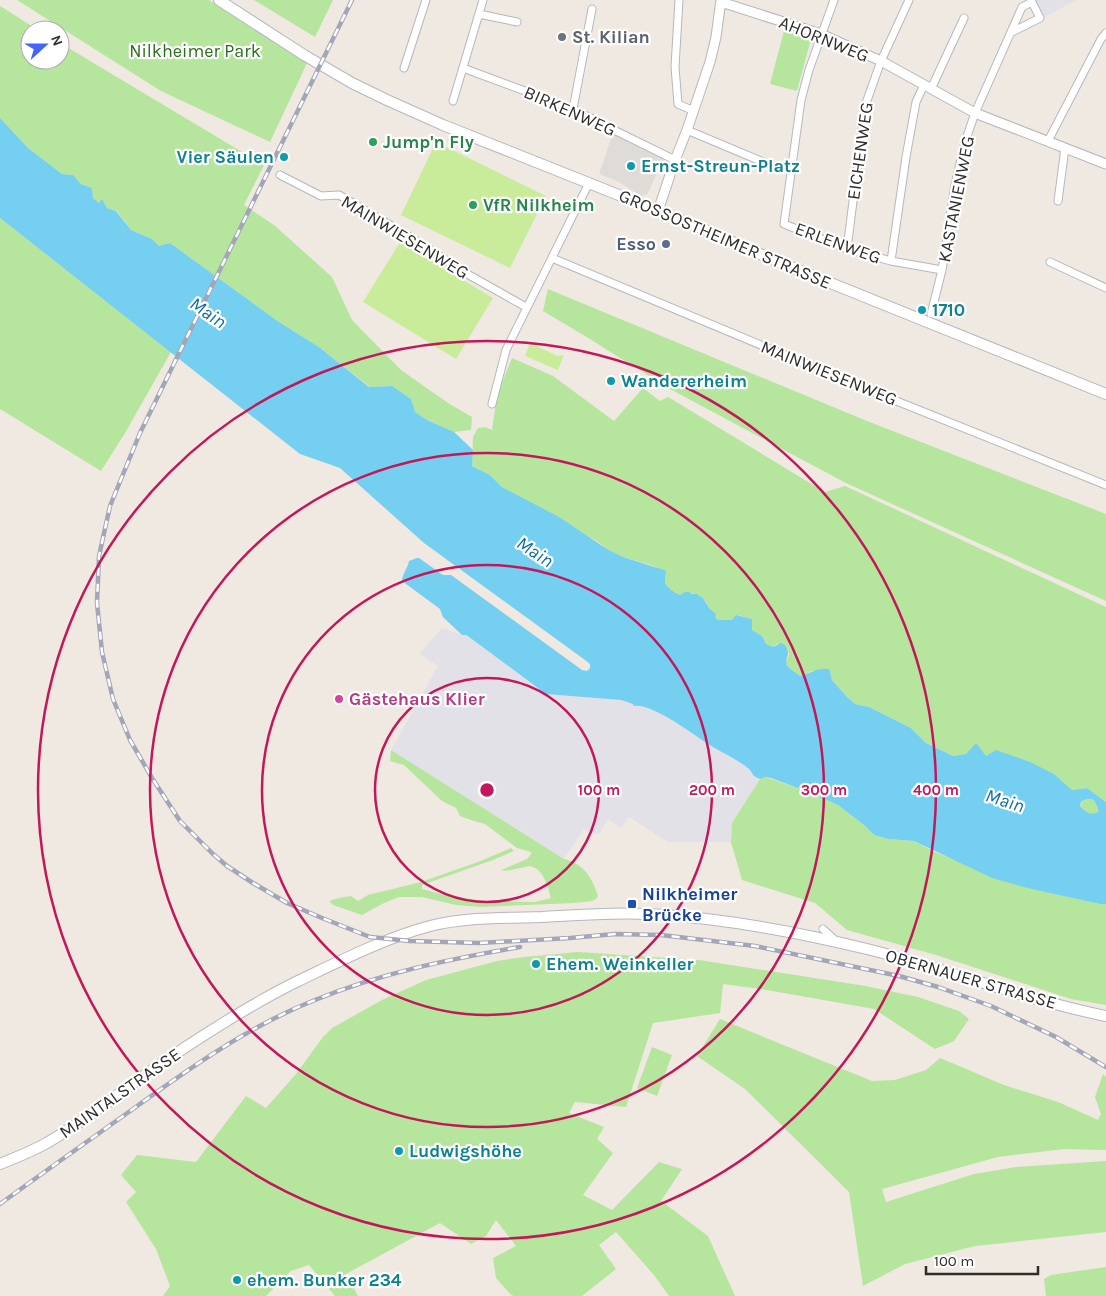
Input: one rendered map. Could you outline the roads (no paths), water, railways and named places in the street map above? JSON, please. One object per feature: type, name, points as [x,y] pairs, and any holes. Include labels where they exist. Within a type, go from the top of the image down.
[{"type":"main road","name":"GROSSOSTHEIMER STRASSE","points":[[219,0],[304,55],[352,83],[443,125],[1106,394]]},
{"type":"main road","name":"OBERNAUER STRASSE","points":[[512,918],[631,914],[675,916],[755,925],[872,950],[1069,1008],[1106,1016]]},
{"type":"main road","name":"MAINTALSTRASSE","points":[[0,1164],[44,1145],[67,1131],[176,1053],[236,1014],[301,980],[379,944],[430,926],[452,922],[512,918]]},
{"type":"street","points":[[404,68],[426,0]]},
{"type":"street","points":[[453,102],[483,0]]},
{"type":"street","points":[[679,0],[675,67],[678,104],[694,111]]},
{"type":"street","points":[[821,34],[834,0]]},
{"type":"street","name":"EICHENWEG","points":[[847,249],[865,106],[881,62],[909,0]]},
{"type":"street","points":[[658,211],[710,62],[716,37],[718,1]]},
{"type":"street","name":"AHORNWEG","points":[[718,1],[821,34],[881,62],[975,112],[1106,164]]},
{"type":"street","name":"KASTANIENWEG","points":[[931,314],[942,270],[955,185],[975,112],[1022,7],[1032,1],[1040,18],[1012,32]]},
{"type":"street","points":[[573,108],[592,9]]},
{"type":"street","points":[[479,14],[517,22]]},
{"type":"street","points":[[891,261],[916,102],[927,87],[964,18]]},
{"type":"street","points":[[1048,141],[1101,39],[1106,33]]},
{"type":"street","name":"ERLENWEG","points":[[821,34],[801,100],[784,224],[847,249],[891,261],[942,270]]},
{"type":"street","name":"BIRKENWEG","points":[[463,68],[573,108],[675,160]]},
{"type":"street","points":[[687,130],[763,162]]},
{"type":"street","points":[[1058,200],[1064,148]]},
{"type":"street","name":"MAINWIESENWEG","points":[[280,175],[321,196],[339,195],[526,308]]},
{"type":"street","points":[[492,404],[506,350],[589,184]]},
{"type":"street","name":"MAINWIESENWEG","points":[[552,258],[869,390],[1106,485]]},
{"type":"street","points":[[1050,262],[1106,288]]},
{"type":"street","name":"OBERNAUER STRASSE","points":[[822,929],[837,942]]},
{"type":"water","name":"Main","points":[[0,118],[28,148],[62,174],[73,175],[81,184],[92,188],[93,198],[99,203],[102,199],[107,208],[116,211],[131,230],[152,239],[159,246],[170,243],[279,322],[319,347],[369,387],[392,386],[411,399],[415,412],[427,420],[454,432],[473,450],[472,466],[490,475],[502,487],[559,517],[607,549],[623,557],[666,571],[665,582],[670,589],[680,595],[685,592],[697,594],[703,598],[709,608],[716,614],[715,617],[718,620],[732,620],[736,615],[752,619],[752,630],[762,636],[766,644],[773,647],[781,643],[787,648],[787,666],[800,676],[817,670],[828,669],[832,680],[855,704],[869,707],[911,728],[926,743],[953,756],[966,754],[976,743],[986,756],[996,750],[1030,762],[1054,774],[1072,790],[1087,788],[1106,802],[1106,904],[1031,889],[992,878],[914,841],[888,839],[874,835],[838,805],[771,778],[760,779],[756,777],[740,763],[652,709],[634,706],[621,700],[546,694],[469,637],[462,635],[443,617],[440,609],[402,581],[409,561],[419,558],[443,575],[451,575],[582,670],[587,671],[590,668],[590,664],[424,543],[340,468],[300,454],[0,218]],"holes":[[[1084,800],[1094,800],[1099,812],[1089,813],[1080,806]]]},
{"type":"railway","points":[[352,0],[140,433],[110,506],[99,556],[97,603],[102,652],[113,699],[130,740],[180,821],[227,866],[253,883],[287,903],[370,937],[410,941],[479,943],[615,934],[661,935],[755,946],[899,976],[938,987],[991,1006],[1056,1037],[1106,1067]]},
{"type":"railway","points":[[0,1204],[176,1078],[243,1035],[291,1010],[340,990],[390,975],[442,962],[520,947]]},
{"type":"place","name":"St. Kilian","points":[[562,37]]},
{"type":"place","name":"Jump'n Fly","points":[[373,142]]},
{"type":"place","name":"Vier Säulen","points":[[284,157]]},
{"type":"place","name":"Ernst-Streun-Platz","points":[[631,166]]},
{"type":"place","name":"VfR Nilkheim","points":[[473,205]]},
{"type":"place","name":"Esso","points":[[666,244]]},
{"type":"place","name":"1710","points":[[922,310]]},
{"type":"place","name":"Wandererheim","points":[[611,381]]},
{"type":"place","name":"Gästehaus Klier","points":[[339,699]]},
{"type":"place","name":"Nilkheimer Brücke","points":[[632,904]]},
{"type":"place","name":"Ehem. Weinkeller","points":[[536,964]]},
{"type":"place","name":"Ludwigshöhe","points":[[399,1151]]},
{"type":"place","name":"ehem. Bunker 234","points":[[237,1280]]},
{"type":"park label","name":"Nilkheimer Park","points":[[195,51]]}]
